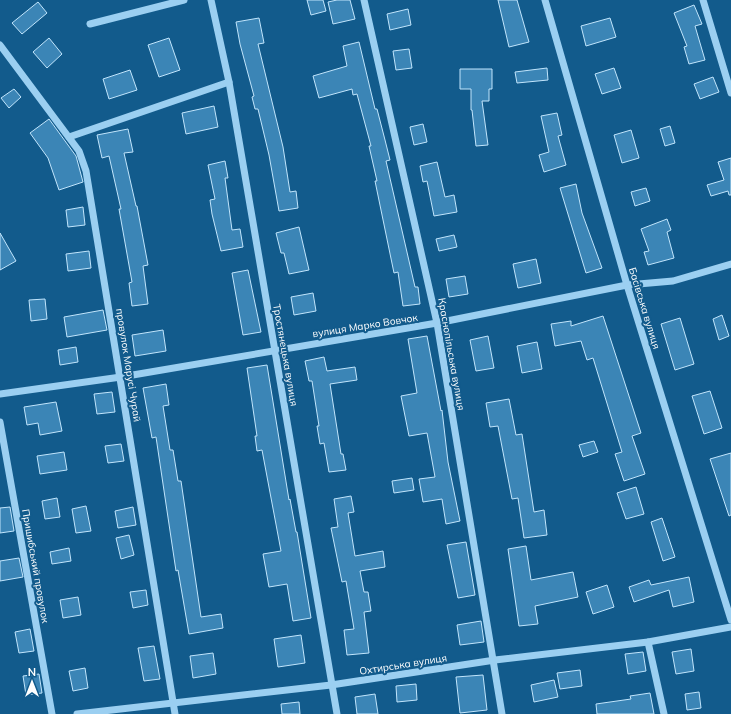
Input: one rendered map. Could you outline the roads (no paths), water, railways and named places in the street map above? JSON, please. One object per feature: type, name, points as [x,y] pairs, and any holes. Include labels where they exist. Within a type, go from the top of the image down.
[{"type":"street","points":[[90,24],[184,0]]},
{"type":"street","name":"Тростянецька вулиця","points":[[211,0],[229,82],[336,714]]},
{"type":"street","name":"Краснопільська вулиця","points":[[364,0],[437,323],[495,660],[502,714]]},
{"type":"street","name":"Басівська вулиця","points":[[545,0],[627,285],[731,620]]},
{"type":"street","points":[[703,0],[731,93]]},
{"type":"street","name":"провулок Марусі Чурай","points":[[0,45],[79,151],[86,171],[121,377],[175,714]]},
{"type":"street","points":[[69,137],[229,82]]},
{"type":"street","name":"вулиця Марко Вовчок","points":[[0,394],[121,377],[437,323],[627,285],[673,281],[731,264]]},
{"type":"street","name":"Пришибський провулок","points":[[0,422],[52,714]]},
{"type":"street","name":"Охтирська вулиця","points":[[77,714],[331,685],[495,660],[648,642],[731,627]]},
{"type":"street","points":[[648,642],[664,714]]}]
